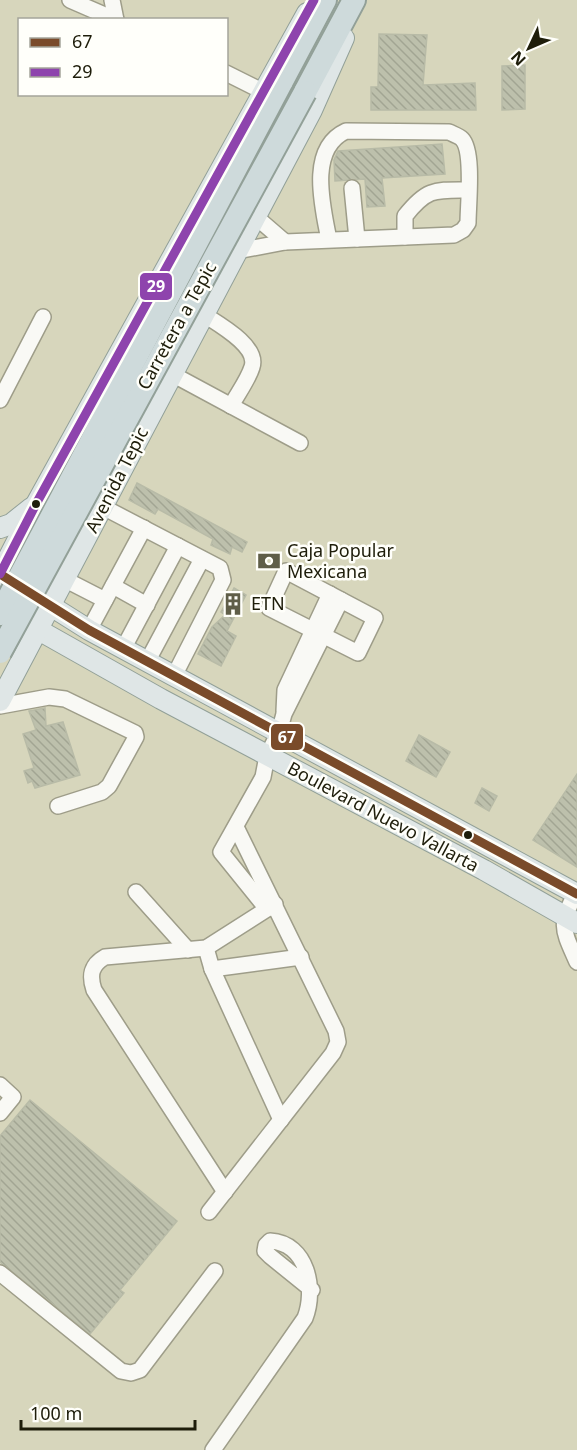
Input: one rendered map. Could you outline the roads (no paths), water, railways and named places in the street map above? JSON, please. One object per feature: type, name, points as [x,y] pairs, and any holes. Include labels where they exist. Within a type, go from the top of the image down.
[{"type":"highway","name":"Carretera a Tepic","points":[[0,614],[271,87],[325,0]]},
{"type":"highway","name":"Carretera a Tepic","points":[[0,652],[354,0]]},
{"type":"main road","points":[[0,574],[36,504],[271,87],[314,0]]},
{"type":"main road","name":"Avenida Tepic","points":[[0,704],[312,110],[360,0]]},
{"type":"main road","points":[[0,528],[10,524],[36,504]]},
{"type":"main road","name":"Boulevard Nuevo Vallarta","points":[[0,574],[86,629],[174,676],[282,723],[576,893]]},
{"type":"main road","points":[[65,583],[86,629]]},
{"type":"main road","name":"Boulevard Nuevo Vallarta","points":[[0,607],[39,631],[267,756],[570,919]]},
{"type":"street","points":[[112,0],[116,18]]},
{"type":"street","points":[[72,1],[111,18]]},
{"type":"street","points":[[228,74],[271,87]]},
{"type":"street","points":[[237,251],[285,242],[454,235],[463,230],[468,223],[468,149],[462,140],[449,132],[346,131],[337,135],[329,146],[318,185],[329,240]]},
{"type":"street","points":[[352,188],[357,239]]},
{"type":"street","points":[[405,237],[405,216],[428,193],[433,190],[468,190]]},
{"type":"street","points":[[256,217],[285,242]]},
{"type":"street","points":[[203,314],[234,335],[249,349],[253,357],[253,366],[231,406]]},
{"type":"street","points":[[0,400],[5,378],[44,317]]},
{"type":"street","points":[[172,374],[300,443]]},
{"type":"street","points":[[103,507],[220,568],[224,574],[174,676]]},
{"type":"street","points":[[86,629],[109,593],[144,528]]},
{"type":"street","points":[[123,649],[178,546]]},
{"type":"street","points":[[147,662],[202,559]]},
{"type":"street","points":[[286,571],[336,597],[375,618],[358,653],[269,608],[286,571]]},
{"type":"street","points":[[65,583],[147,605]]},
{"type":"street","points":[[271,906],[223,858],[223,846],[263,777],[267,756],[336,597]]},
{"type":"street","points":[[0,704],[49,697],[65,699],[135,733],[109,786],[102,792],[58,806]]},
{"type":"street","points":[[209,1212],[333,1053],[338,1042],[336,1031],[301,957],[271,906],[236,827]]},
{"type":"street","points":[[136,892],[188,950]]},
{"type":"street","points":[[576,893],[570,919],[564,930],[577,962]]},
{"type":"street","points":[[225,1192],[94,990],[91,980],[92,970],[97,962],[105,957],[206,948],[271,906]]},
{"type":"street","points":[[206,948],[212,969],[281,1120]]},
{"type":"street","points":[[212,969],[301,957]]},
{"type":"street","points":[[0,1085],[14,1097],[0,1113]]},
{"type":"street","points":[[0,1273],[121,1371],[131,1372],[140,1370],[215,1271]]},
{"type":"street","points":[[213,1450],[305,1318],[311,1303],[312,1290]]},
{"type":"place","name":"Caja Popular Mexicana","points":[[269,561]]},
{"type":"place","name":"ETN","points":[[233,604]]}]
